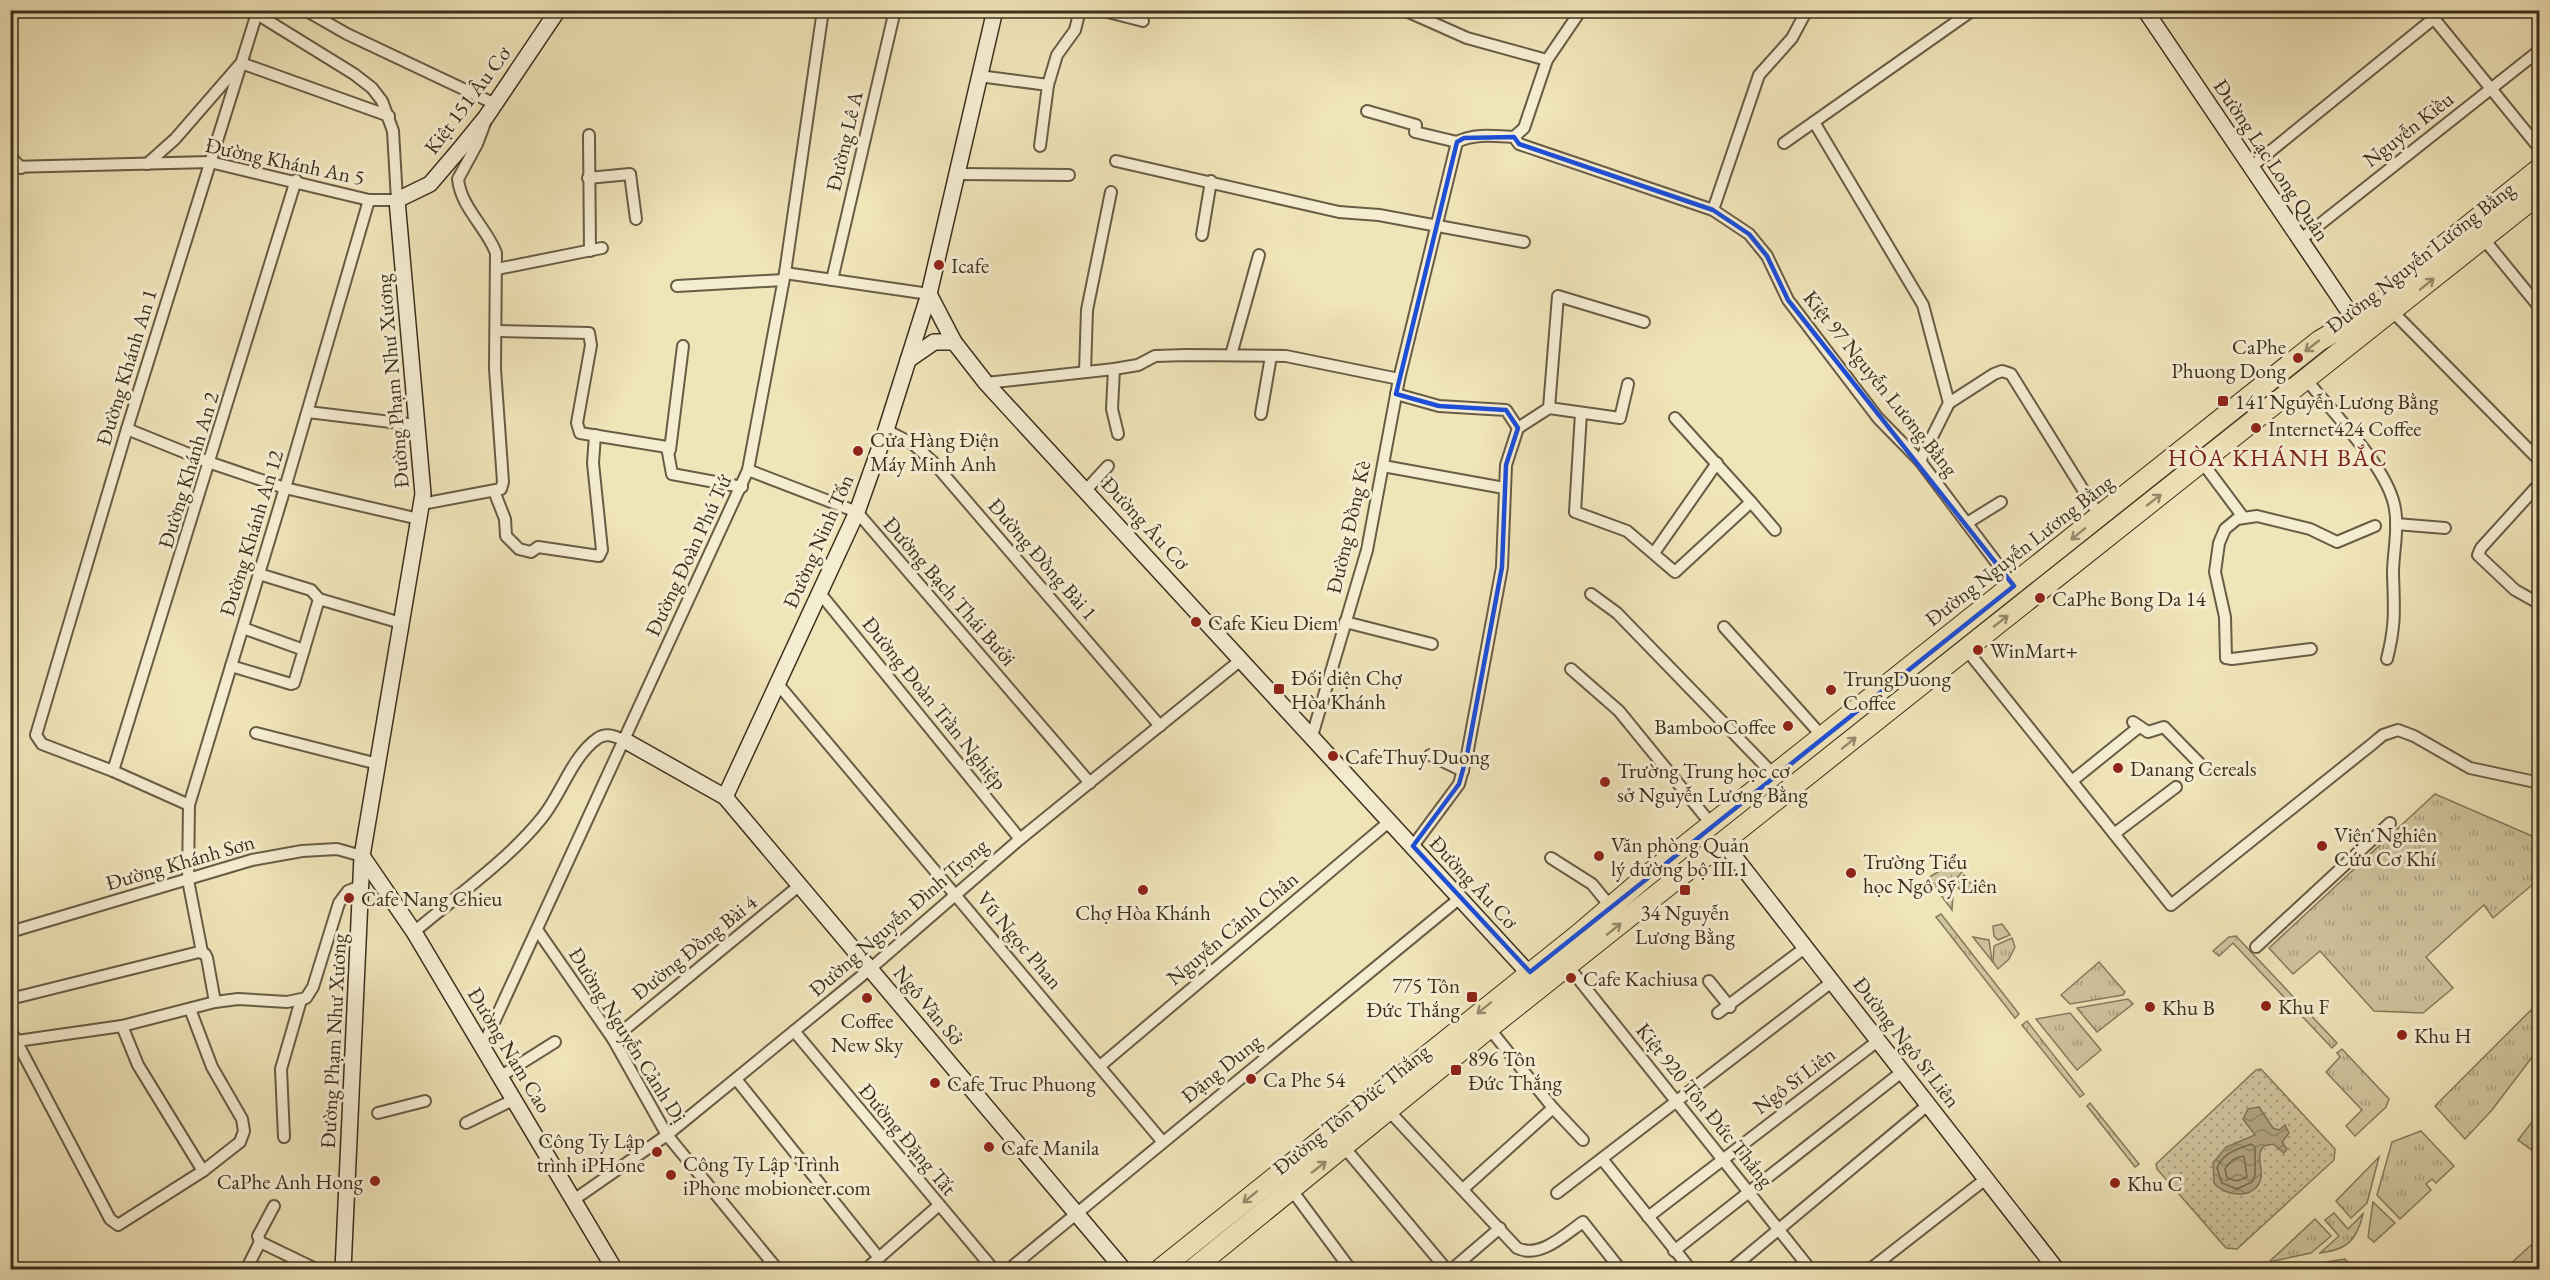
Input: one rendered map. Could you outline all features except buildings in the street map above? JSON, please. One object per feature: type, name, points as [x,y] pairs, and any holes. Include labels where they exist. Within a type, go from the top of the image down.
[{"type":"highway","name":"Đường Nguyễn Lương Bằng","points":[[1535,980],[1568,966],[2202,462],[2305,378],[2387,297],[2432,260],[2443,246],[2540,168]]},
{"type":"highway","name":"Đường Nguyễn Lương Bằng","points":[[1535,980],[1610,906],[2014,586],[2319,340],[2393,312],[2540,193]]},
{"type":"highway","points":[[1806,749],[1820,766]]},
{"type":"highway","name":"Đường Tôn Đức Thắng","points":[[1192,1269],[1489,1028],[1535,980]]},
{"type":"highway","name":"Đường Tôn Đức Thắng","points":[[1159,1269],[1535,980]]},
{"type":"street","points":[[305,10],[347,34],[493,103]]},
{"type":"street","name":"Đường Đoàn Phú Tứ","points":[[483,1046],[538,931],[748,470],[784,277],[823,10]]},
{"type":"street","name":"Đường Lê A","points":[[832,280],[895,10]]},
{"type":"street","points":[[677,286],[784,277],[832,280],[928,294],[995,10]]},
{"type":"street","points":[[1040,146],[1048,85],[1057,55],[1075,30],[1080,10]]},
{"type":"street","points":[[1100,10],[1143,21]]},
{"type":"street","points":[[1404,10],[1467,38],[1547,60]]},
{"type":"street","points":[[1367,111],[1416,125],[1415,132],[1457,142],[1464,138],[1480,136],[1514,137],[1524,128],[1547,60],[1581,10]]},
{"type":"street","points":[[1713,210],[1759,75],[1792,38],[1807,10]]},
{"type":"street","points":[[1784,143],[1973,10]]},
{"type":"street","name":"Đường Lạc Long Quân","points":[[2145,10],[2359,326]]},
{"type":"street","name":"Đường Khánh An 1","points":[[113,771],[42,744],[36,735],[255,12]]},
{"type":"street","name":"Đường Phạm Như Xương","points":[[255,12],[354,74],[372,88],[389,116],[393,131],[423,494],[362,856],[343,1269]]},
{"type":"street","name":"Kiệt 151 Âu Cơ","points":[[397,200],[430,184],[486,117],[553,12]]},
{"type":"street","points":[[2251,167],[2430,15],[2540,149]]},
{"type":"street","name":"Nguyễn Kiều","points":[[2300,240],[2540,50]]},
{"type":"street","points":[[147,164],[175,139],[241,63],[389,116]]},
{"type":"street","points":[[979,76],[1048,85]]},
{"type":"street","points":[[127,429],[211,463],[285,489],[420,512],[501,489],[503,482],[495,369],[497,269],[492,242],[462,196],[458,179],[477,144],[486,117]]},
{"type":"street","points":[[1814,122],[1923,305],[1949,403]]},
{"type":"street","points":[[589,135],[590,251]]},
{"type":"street","name":"Kiệt 97 Nguyễn Lương Bằng","points":[[1514,137],[1519,144],[1713,210],[1749,234],[1767,256],[1788,300],[1878,418],[1920,461],[2014,586]]},
{"type":"street","name":"Đường Đồng Kè","points":[[1312,736],[1367,550],[1399,379],[1457,142]]},
{"type":"street","points":[[10,156],[16,168]]},
{"type":"street","name":"Đường Khánh An 5","points":[[16,168],[147,164],[189,160],[210,162],[296,180],[369,200],[397,200]]},
{"type":"street","points":[[1116,161],[1212,181],[1339,212],[1379,215],[1524,242]]},
{"type":"street","points":[[588,178],[629,174],[636,219]]},
{"type":"street","points":[[956,174],[1069,175]]},
{"type":"street","name":"Đường Khánh An 2","points":[[113,771],[211,463],[296,180]]},
{"type":"street","points":[[1202,236],[1212,181]]},
{"type":"street","points":[[1084,372],[1087,310],[1111,192]]},
{"type":"street","name":"Đường Khánh An 12","points":[[202,952],[188,880],[189,806],[308,412],[369,200]]},
{"type":"street","points":[[2483,238],[2540,308]]},
{"type":"street","points":[[497,269],[603,248]]},
{"type":"street","points":[[1231,356],[1259,255]]},
{"type":"street","name":"Đường Âu Cơ","points":[[928,294],[954,342],[986,383],[1535,980]]},
{"type":"street","name":"Đường Ninh Tốn","points":[[725,796],[857,512],[886,430],[928,294]]},
{"type":"street","points":[[1549,408],[1558,296],[1644,322]]},
{"type":"street","points":[[2393,312],[2540,461]]},
{"type":"street","points":[[496,331],[589,333],[591,345],[577,423],[580,432],[667,447],[670,450]]},
{"type":"street","points":[[908,360],[934,342],[954,342]]},
{"type":"street","points":[[683,346],[670,450],[672,474],[742,487]]},
{"type":"street","points":[[986,383],[1114,369],[1138,365],[1155,356],[1286,356],[1399,379]]},
{"type":"street","points":[[1261,414],[1271,356]]},
{"type":"street","points":[[1114,369],[1112,409],[1118,434]]},
{"type":"street","points":[[1920,461],[1949,403],[1994,374],[2007,371],[2100,517]]},
{"type":"street","points":[[2305,378],[2384,478],[2394,501],[2396,524],[2393,572],[2396,615],[2387,659]]},
{"type":"street","points":[[1413,846],[1460,784],[1502,567],[1506,465],[1518,428],[1549,408],[1620,418],[1628,384]]},
{"type":"street","points":[[1396,394],[1439,406],[1506,410],[1518,428]]},
{"type":"street","points":[[308,412],[416,425]]},
{"type":"street","points":[[1581,413],[1575,512],[1619,526],[1673,571],[1679,571],[1751,502]]},
{"type":"street","points":[[1675,418],[1775,530]]},
{"type":"street","name":"Đường Đồng Bài 1","points":[[886,430],[913,444],[933,462],[1160,726]]},
{"type":"street","points":[[494,491],[505,519],[507,538],[525,552],[531,552],[537,547],[599,556],[602,550],[593,463],[595,435]]},
{"type":"street","points":[[2202,462],[2243,517]]},
{"type":"street","points":[[1654,553],[1717,463]]},
{"type":"street","points":[[1086,490],[1108,466]]},
{"type":"street","points":[[1383,466],[1504,488]]},
{"type":"street","name":"Đường Bạch Thái Bưởi","points":[[748,470],[857,512],[1090,783]]},
{"type":"street","points":[[2540,483],[2481,548],[2478,555],[2512,587],[2540,604]]},
{"type":"street","points":[[1967,523],[2001,502]]},
{"type":"street","points":[[2311,649],[2232,659],[2226,656],[2224,617],[2215,572],[2216,555],[2225,529],[2243,517],[2257,516],[2310,529],[2337,542],[2375,526]]},
{"type":"street","points":[[2396,524],[2445,528]]},
{"type":"street","points":[[259,574],[311,590],[319,599],[401,623]]},
{"type":"street","name":"Đường Đoàn Trần Nghiệp","points":[[819,592],[1020,839]]},
{"type":"street","points":[[1591,594],[1617,613],[1774,775]]},
{"type":"street","points":[[231,666],[294,683],[319,599]]},
{"type":"street","points":[[1345,622],[1432,644]]},
{"type":"street","points":[[1724,627],[1822,736]]},
{"type":"street","points":[[243,628],[304,650]]},
{"type":"street","points":[[1966,649],[2171,905],[2371,744],[2383,735],[2398,730],[2414,736],[2470,768],[2540,783]]},
{"type":"street","name":"Đường Nguyễn Đình Trọng","points":[[575,1199],[667,1135],[870,969],[1020,839],[1242,659]]},
{"type":"street","points":[[1571,669],[1619,711],[1712,825]]},
{"type":"street","name":"Vũ Ngọc Phan","points":[[777,683],[1162,1142]]},
{"type":"street","points":[[2072,781],[2136,725],[2150,732],[2164,727],[2204,768]]},
{"type":"street","points":[[256,733],[378,764]]},
{"type":"street","points":[[414,932],[495,864],[541,820],[583,750],[601,736],[609,735],[624,741],[725,796]]},
{"type":"street","points":[[1430,755],[1463,771]]},
{"type":"street","points":[[113,771],[189,806]]},
{"type":"street","points":[[2114,834],[2176,787]]},
{"type":"street","name":"Ngô Văn Sở","points":[[725,796],[1124,1269]]},
{"type":"street","name":"Nguyễn Cảnh Chân","points":[[1100,1066],[1390,821]]},
{"type":"street","points":[[2256,947],[2390,823]]},
{"type":"street","name":"Đường Ngô Sĩ Liên","points":[[1723,842],[2057,1269]]},
{"type":"street","name":"Đường Khánh Sơn","points":[[10,932],[252,860],[302,851],[337,849],[362,856]]},
{"type":"street","name":"Đường Nam Cao","points":[[362,856],[414,932],[575,1199],[614,1269]]},
{"type":"street","points":[[1551,858],[1592,884],[1610,906]]},
{"type":"street","name":"Đường Đồng Bài 4","points":[[613,1039],[800,885]]},
{"type":"street","name":"Đường Phạm Như Xương","points":[[17,1041],[122,1026],[215,1002],[238,999],[287,1002],[301,1000],[309,994],[313,987],[339,903],[348,891],[361,886]]},
{"type":"street","name":"Đặng Dung","points":[[1008,1269],[1460,898]]},
{"type":"street","name":"Đường Nguyễn Cảnh Dị","points":[[538,931],[613,1039],[667,1135],[778,1269]]},
{"type":"street","points":[[1718,1013],[1730,1007],[1806,947]]},
{"type":"street","points":[[10,999],[202,952],[210,969],[215,1002]]},
{"type":"street","name":"Kiệt 920 Tôn Đức Thắng","points":[[1568,966],[1811,1269]]},
{"type":"street","points":[[1709,981],[1730,1007]]},
{"type":"street","points":[[1557,1193],[1833,981]]},
{"type":"street","name":"Đường Phạm Như Xương","points":[[284,1137],[281,1077],[301,1000]]},
{"type":"street","points":[[10,1029],[110,1219],[118,1225],[203,1171],[240,1142],[244,1131],[242,1119],[212,1067],[189,1009]]},
{"type":"street","points":[[122,1026],[138,1065],[203,1171]]},
{"type":"street","points":[[1489,1028],[1553,1108],[1583,1140]]},
{"type":"street","name":"Đường Đặng Tất","points":[[794,1031],[938,1206],[994,1269]]},
{"type":"street","name":"Ngô Sĩ Liên","points":[[1648,1217],[1879,1040]]},
{"type":"street","points":[[501,1076],[555,1042]]},
{"type":"street","points":[[1674,1251],[1903,1071]]},
{"type":"street","points":[[736,1079],[879,1258]]},
{"type":"street","points":[[466,1123],[515,1099]]},
{"type":"street","points":[[378,1113],[425,1101]]},
{"type":"street","points":[[1730,1269],[1780,1230],[1929,1104]]},
{"type":"street","points":[[1463,1189],[1553,1108]]},
{"type":"street","points":[[1389,1111],[1517,1248],[1531,1251],[1545,1248],[1583,1222],[1621,1269]]},
{"type":"street","points":[[1344,1147],[1449,1269],[1500,1228]]},
{"type":"street","points":[[1602,1159],[1690,1269]]},
{"type":"street","points":[[1869,1269],[1987,1178]]},
{"type":"street","points":[[1291,1189],[1351,1269]]},
{"type":"street","points":[[246,1269],[260,1242],[258,1236],[274,1206]]},
{"type":"street","points":[[865,1269],[938,1206]]},
{"type":"street","points":[[260,1242],[318,1269]]},
{"type":"highlighted area","points":[[1514,137],[1519,144],[1713,210],[1749,234],[1767,256],[1788,300],[2014,586],[1530,972],[1413,846],[1459,784],[1467,755],[1502,567],[1506,465],[1518,428],[1506,410],[1439,406],[1396,394],[1457,142],[1464,138]]},
{"type":"green space","points":[[2435,794],[2539,839],[2539,879],[2493,918],[2484,905],[2426,957],[2453,988],[2423,1013],[2374,1011],[2320,951],[2293,974],[2269,948]]},
{"type":"green space","points":[[1957,867],[1962,872],[1949,888],[1934,884],[1928,878],[1941,870]]},
{"type":"green space","points":[[1964,875],[1973,886],[1969,893],[1959,889],[1956,884]]},
{"type":"green space","points":[[1934,886],[1953,894],[1952,910]]},
{"type":"green space","points":[[1941,914],[2019,1014],[2015,1018],[1936,917]]},
{"type":"green space","points":[[2002,924],[2010,935],[1998,940],[1994,936],[1993,926]]},
{"type":"green space","points":[[2236,936],[2337,1043],[2332,1048],[2233,943],[2219,956],[2213,951],[2229,937]]},
{"type":"green space","points":[[1973,937],[1989,940],[1992,961]]},
{"type":"green space","points":[[2012,938],[2015,947],[2009,959],[1998,969],[1993,962],[1994,946]]},
{"type":"green space","points":[[2099,962],[2125,992],[2123,995],[2070,1004],[2061,995]]},
{"type":"green space","points":[[2128,999],[2133,1004],[2097,1032],[2077,1008]]},
{"type":"green space","points":[[2531,1010],[2539,1020],[2539,1048],[2492,1110],[2465,1139],[2435,1106]]},
{"type":"green space","points":[[2070,1013],[2101,1050],[2077,1070],[2036,1019]]},
{"type":"green space","points":[[2027,1021],[2084,1094],[2080,1097],[2022,1025]]},
{"type":"green space","points":[[2342,1049],[2389,1099],[2386,1107],[2355,1136],[2346,1126],[2362,1110],[2326,1072],[2340,1057],[2337,1053]]},
{"type":"green space","points":[[2261,1069],[2335,1149],[2334,1160],[2237,1249],[2226,1248],[2157,1169],[2156,1164],[2256,1070]]},
{"type":"green space","points":[[2090,1103],[2139,1164],[2135,1167],[2087,1106]]},
{"type":"green space","points":[[2539,1113],[2539,1143],[2533,1151],[2518,1140]]},
{"type":"green space","points":[[2421,1131],[2454,1166],[2436,1183],[2432,1179],[2426,1184],[2431,1190],[2400,1219],[2377,1195],[2392,1142]]},
{"type":"green space","points":[[2379,1157],[2367,1203],[2351,1218],[2336,1201]]},
{"type":"green space","points":[[2373,1202],[2395,1223],[2374,1242],[2368,1237]]},
{"type":"green space","points":[[2334,1213],[2348,1229],[2363,1214],[2358,1231],[2349,1242],[2337,1249],[2320,1253],[2339,1236],[2325,1220]]},
{"type":"green space","points":[[2315,1219],[2331,1236],[2311,1253],[2269,1262]]},
{"type":"green space","points":[[2531,1245],[2539,1255],[2539,1269],[2505,1269]]},
{"type":"green space","points":[[2345,1259],[2350,1265],[2346,1269],[2317,1269],[2313,1264]]},
{"type":"water","points":[[2259,1107],[2273,1128],[2279,1130],[2285,1125],[2289,1133],[2282,1142],[2287,1149],[2284,1153],[2273,1144],[2264,1146],[2260,1153],[2261,1178],[2258,1185],[2247,1193],[2225,1191],[2214,1183],[2213,1163],[2226,1147],[2255,1135],[2243,1119],[2248,1109]]},
{"type":"place","name":"Icafe","points":[[939,265]]},
{"type":"place","name":"CaPhe Phuong Dong","points":[[2298,358]]},
{"type":"place","name":"141 Nguyễn Lương Bằng","points":[[2223,401]]},
{"type":"place","name":"Internet424 Coffee","points":[[2256,428]]},
{"type":"place","name":"Cửa Hàng Điện Máy Minh Anh","points":[[858,451]]},
{"type":"place","name":"CaPhe Bong Da 14","points":[[2040,598]]},
{"type":"place","name":"Cafe Kieu Diem","points":[[1196,622]]},
{"type":"place","name":"WinMart+","points":[[1978,650]]},
{"type":"place","name":"Đối diện Chợ Hòa Khánh","points":[[1279,689]]},
{"type":"place","name":"TrungDuong Coffee","points":[[1831,690]]},
{"type":"place","name":"BambooCoffee","points":[[1788,726]]},
{"type":"place","name":"CafeThuy Duong","points":[[1333,756]]},
{"type":"place","name":"Danang Cereals","points":[[2118,768]]},
{"type":"place","name":"Trường Trung học cơ sở Nguyễn Lương Bằng","points":[[1605,782]]},
{"type":"place","name":"Viện Nghiên Cứu Cơ Khí","points":[[2322,846]]},
{"type":"place","name":"Văn phòng Quản lý đường bộ III.1","points":[[1599,856]]},
{"type":"place","name":"Trường Tiểu học Ngô Sỹ Liên","points":[[1851,873]]},
{"type":"place","name":"Chợ Hòa Khánh","points":[[1143,890]]},
{"type":"place","name":"34 Nguyễn Lương Bằng","points":[[1685,890]]},
{"type":"place","name":"Cafe Nang Chieu","points":[[349,898]]},
{"type":"place","name":"Cafe Kachiusa","points":[[1571,978]]},
{"type":"place","name":"775 Tôn Đức Thắng","points":[[1472,997]]},
{"type":"place","name":"Coffee New Sky","points":[[867,998]]},
{"type":"place","name":"Khu F","points":[[2266,1006]]},
{"type":"place","name":"Khu B","points":[[2150,1007]]},
{"type":"place","name":"Khu H","points":[[2402,1035]]},
{"type":"place","name":"896 Tôn Đức Thắng","points":[[1456,1070]]},
{"type":"place","name":"Ca Phe 54","points":[[1251,1079]]},
{"type":"place","name":"Cafe Truc Phuong","points":[[935,1083]]},
{"type":"place","name":"Cafe Manila","points":[[989,1147]]},
{"type":"place","name":"Công Ty Lập trình iPHone","points":[[657,1152]]},
{"type":"place","name":"Công Ty Lập Trình iPhone mobioneer.com","points":[[671,1175]]},
{"type":"place","name":"CaPhe Anh Hong","points":[[375,1181]]},
{"type":"place","name":"Khu C","points":[[2115,1183]]},
{"type":"district","name":"HÒA KHÁNH BẮC","points":[[2278,457]]}]
